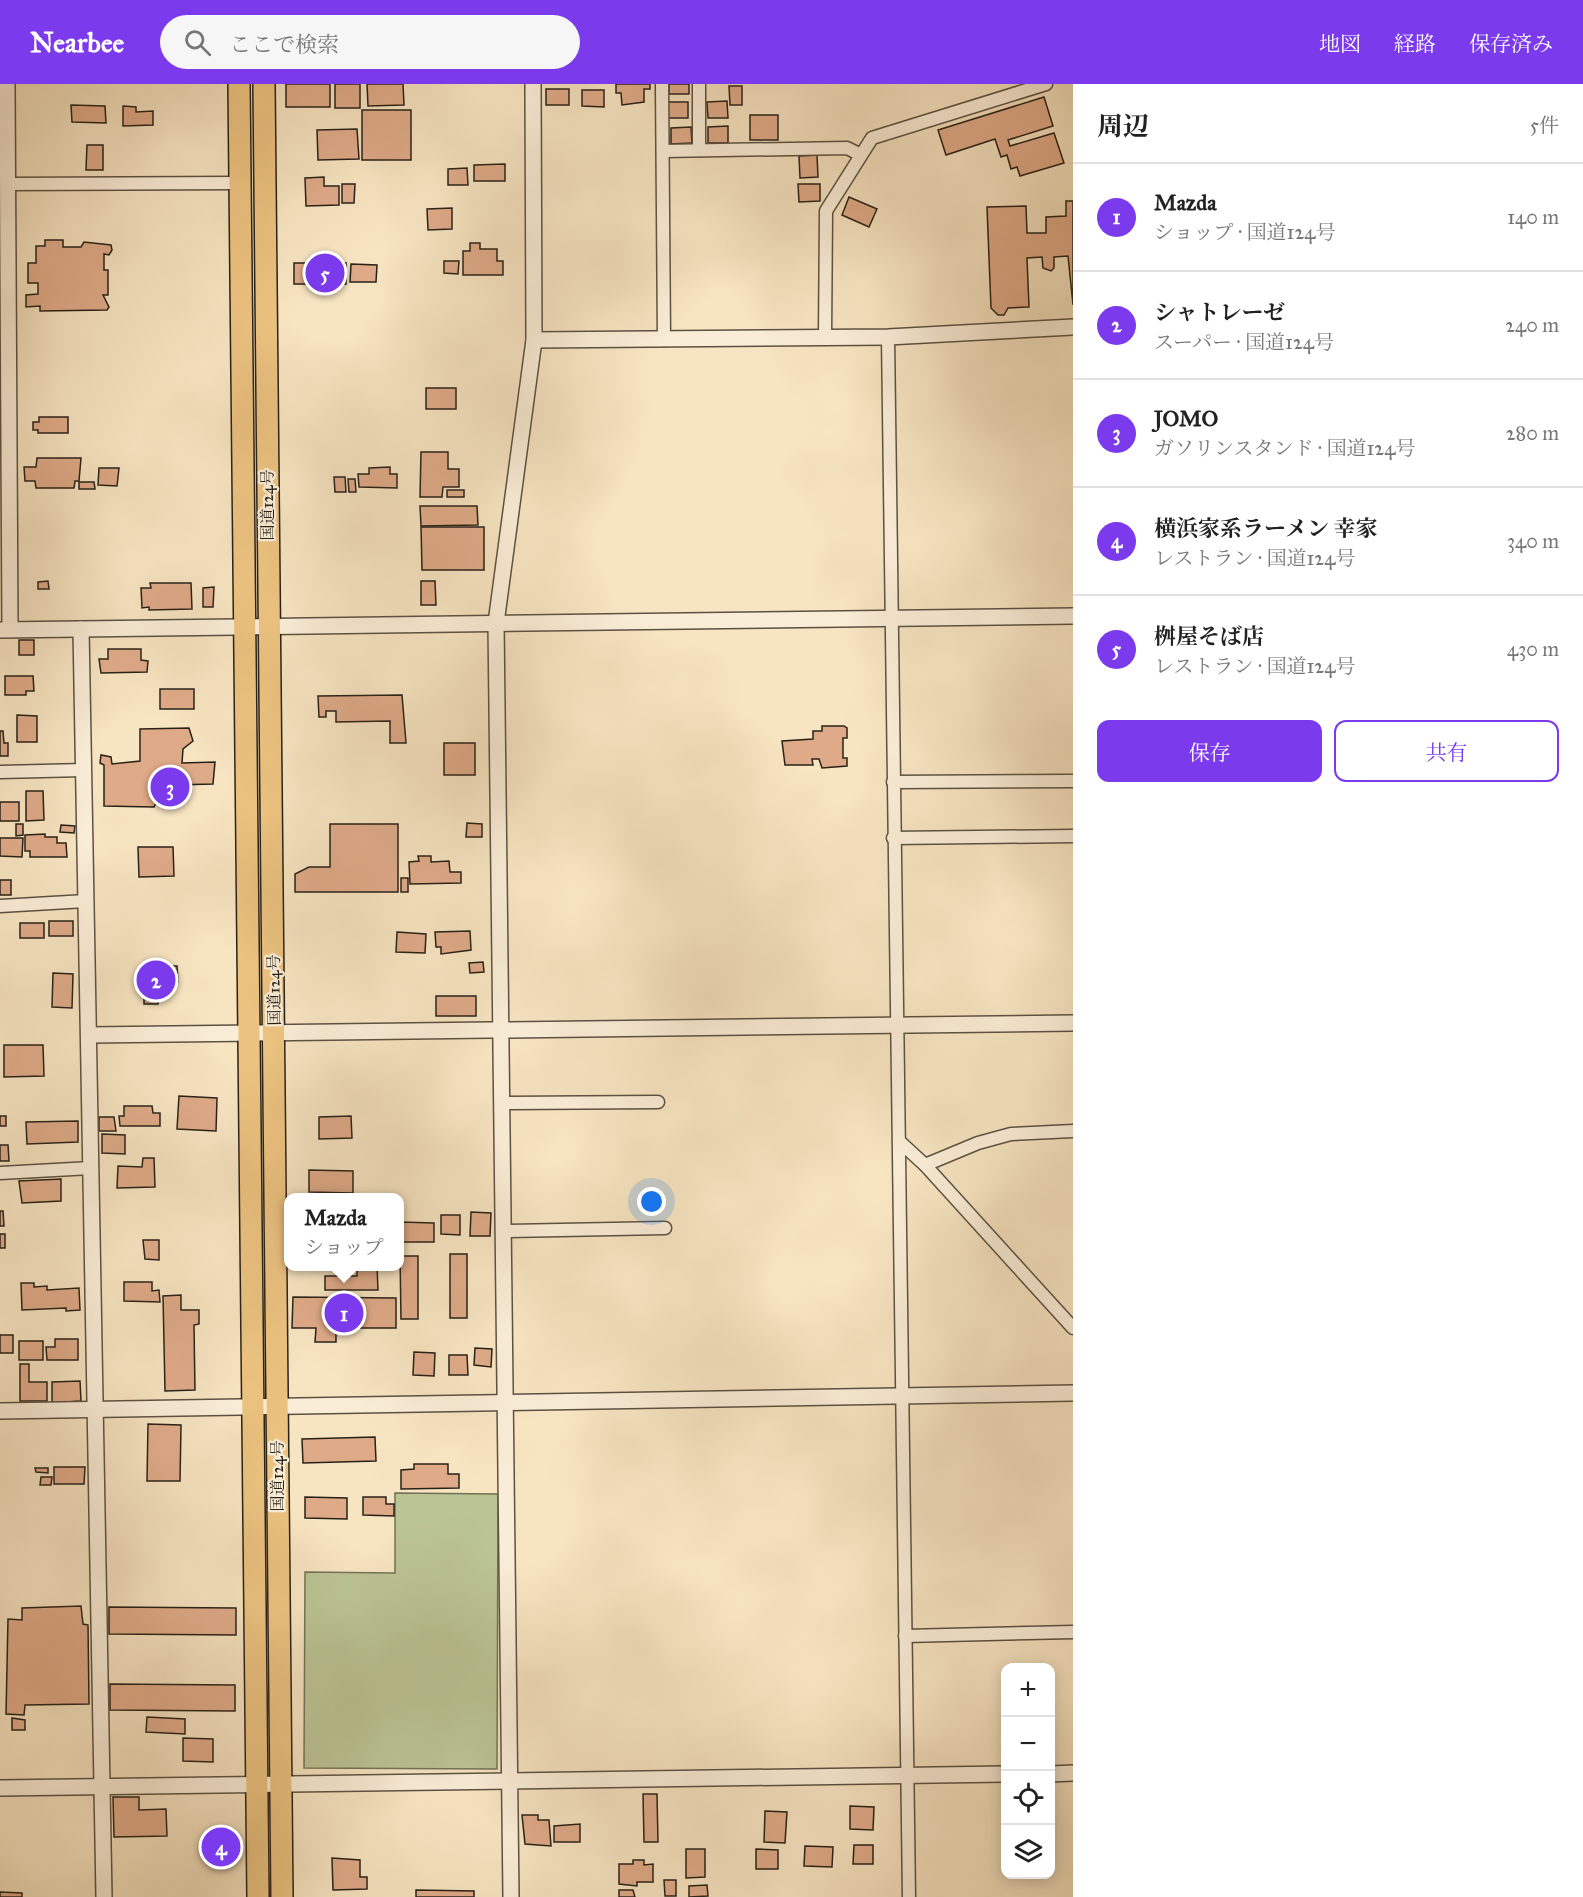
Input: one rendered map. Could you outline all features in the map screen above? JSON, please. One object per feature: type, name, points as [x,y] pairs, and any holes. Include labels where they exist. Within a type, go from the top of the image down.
[{"type":"highway","name":"国道124号","points":[[239,84],[258,1897]]},
{"type":"highway","name":"国道124号","points":[[264,84],[279,1785],[282,1897]]},
{"type":"street","points":[[7,84],[5,629],[1073,616]]},
{"type":"street","points":[[511,1897],[496,623],[534,340],[533,84]]},
{"type":"street","points":[[662,84],[664,339]]},
{"type":"street","points":[[699,84],[699,150]]},
{"type":"street","points":[[825,338],[826,211],[859,154],[872,138],[1046,84]]},
{"type":"street","points":[[663,151],[848,148],[859,154]]},
{"type":"street","points":[[8,184],[240,183]]},
{"type":"street","points":[[534,340],[888,337],[1073,327]]},
{"type":"street","points":[[888,337],[893,838],[900,1142],[900,1395],[906,1556],[909,1897]]},
{"type":"street","points":[[81,629],[104,1897]]},
{"type":"street","points":[[0,772],[84,770]]},
{"type":"street","points":[[893,782],[1073,781]]},
{"type":"street","points":[[893,838],[1073,836]]},
{"type":"street","points":[[0,906],[86,901]]},
{"type":"street","points":[[89,1035],[502,1032],[1073,1023]]},
{"type":"street","points":[[503,1103],[658,1102]]},
{"type":"street","points":[[925,1165],[978,1143],[1011,1134],[1073,1131]]},
{"type":"street","points":[[900,1142],[925,1165],[1073,1328]]},
{"type":"street","points":[[0,1173],[91,1168]]},
{"type":"street","points":[[504,1231],[664,1228]]},
{"type":"street","points":[[0,1411],[1073,1393]]},
{"type":"street","points":[[905,1636],[1073,1632]]},
{"type":"street","points":[[1055,1774],[1073,1773]]},
{"type":"street","points":[[0,1788],[1001,1774]]},
{"type":"green space","points":[[395,1493],[498,1494],[497,1769],[304,1768],[305,1572],[395,1573]]},
{"type":"building","points":[[286,84],[330,84],[330,107],[286,107]]},
{"type":"building","points":[[335,84],[360,84],[360,108],[335,108]]},
{"type":"building","points":[[367,84],[403,84],[404,105],[368,106]]},
{"type":"building","points":[[616,84],[650,84],[650,89],[644,89],[644,102],[622,105],[621,93],[616,93]]},
{"type":"building","points":[[669,84],[689,84],[689,94],[669,94]]},
{"type":"building","points":[[729,86],[742,86],[742,105],[730,105]]},
{"type":"building","points":[[546,89],[569,89],[569,105],[546,105]]},
{"type":"building","points":[[582,90],[604,90],[604,107],[582,106]]},
{"type":"building","points":[[1044,97],[1053,126],[1008,140],[1010,146],[1054,133],[1064,163],[1020,176],[1017,167],[1011,169],[1007,155],[1001,157],[995,139],[946,155],[938,130]]},
{"type":"building","points":[[727,101],[728,118],[708,118],[707,102]]},
{"type":"building","points":[[668,102],[688,102],[688,118],[668,118]]},
{"type":"building","points":[[71,105],[105,106],[106,123],[72,122]]},
{"type":"building","points":[[123,106],[136,107],[136,112],[153,111],[153,125],[123,126]]},
{"type":"building","points":[[362,110],[411,110],[411,160],[362,160]]},
{"type":"building","points":[[750,115],[778,115],[778,140],[750,140]]},
{"type":"building","points":[[728,126],[728,143],[708,143],[708,127]]},
{"type":"building","points":[[691,127],[692,143],[671,144],[671,128]]},
{"type":"building","points":[[357,129],[359,159],[318,160],[317,130]]},
{"type":"building","points":[[87,145],[103,145],[103,170],[86,170]]},
{"type":"building","points":[[817,155],[818,177],[800,178],[799,156]]},
{"type":"building","points":[[505,164],[505,181],[474,181],[474,165]]},
{"type":"building","points":[[467,168],[468,185],[448,185],[448,169]]},
{"type":"building","points":[[324,177],[324,186],[339,186],[339,205],[306,206],[305,178]]},
{"type":"building","points":[[342,184],[355,184],[354,203],[342,203]]},
{"type":"building","points":[[798,184],[820,184],[820,201],[799,202]]},
{"type":"building","points":[[849,197],[877,209],[869,227],[842,215]]},
{"type":"building","points":[[1066,201],[1073,201],[1073,305],[1068,256],[1054,257],[1054,268],[1051,271],[1043,268],[1042,257],[1027,258],[1029,307],[1008,308],[1004,315],[998,315],[991,308],[987,207],[1026,206],[1027,233],[1046,233],[1046,217],[1066,216]]},
{"type":"building","points":[[452,208],[452,229],[428,230],[427,209]]},
{"type":"building","points":[[45,240],[63,240],[63,247],[81,247],[84,242],[111,245],[112,250],[109,255],[104,254],[104,270],[108,270],[108,295],[103,295],[109,307],[107,310],[40,311],[40,306],[26,307],[26,295],[38,294],[38,283],[28,283],[28,263],[36,263],[36,246],[45,246]]},
{"type":"building","points":[[470,243],[480,243],[480,249],[497,249],[497,261],[503,261],[503,275],[463,275],[463,251],[470,251]]},
{"type":"building","points":[[444,261],[459,261],[458,274],[444,273]]},
{"type":"building","points":[[294,263],[346,263],[346,284],[294,284]]},
{"type":"building","points":[[351,264],[377,265],[376,282],[350,282]]},
{"type":"building","points":[[426,388],[456,388],[456,409],[426,409]]},
{"type":"building","points":[[39,417],[68,417],[68,433],[38,433],[38,430],[33,430],[33,422],[39,422]]},
{"type":"building","points":[[421,452],[448,452],[448,469],[459,469],[459,487],[443,487],[442,497],[420,497]]},
{"type":"building","points":[[37,458],[81,458],[79,481],[75,481],[74,488],[36,488],[35,481],[25,481],[24,467],[36,467]]},
{"type":"building","points":[[390,467],[390,474],[397,474],[397,488],[359,487],[358,474],[369,474],[369,468]]},
{"type":"building","points":[[99,468],[119,468],[117,486],[98,485]]},
{"type":"building","points":[[334,477],[345,477],[346,492],[335,492]]},
{"type":"building","points":[[348,479],[355,479],[356,492],[349,492]]},
{"type":"building","points":[[79,482],[94,482],[95,489],[79,489]]},
{"type":"building","points":[[447,490],[464,490],[464,497],[447,497]]},
{"type":"building","points":[[420,506],[477,506],[478,525],[421,526]]},
{"type":"building","points":[[421,527],[484,527],[484,570],[422,570]]},
{"type":"building","points":[[48,581],[49,589],[38,589],[38,582]]},
{"type":"building","points":[[421,581],[435,581],[436,605],[421,605]]},
{"type":"building","points":[[150,583],[191,583],[192,609],[149,610],[149,607],[142,608],[141,588],[151,588]]},
{"type":"building","points":[[214,587],[213,607],[203,607],[203,588]]},
{"type":"building","points":[[19,640],[34,640],[34,655],[19,655]]},
{"type":"building","points":[[108,649],[141,649],[141,660],[148,661],[147,672],[101,673],[99,659],[108,659]]},
{"type":"building","points":[[5,676],[33,676],[34,691],[26,691],[26,695],[5,695]]},
{"type":"building","points":[[160,689],[194,689],[194,709],[160,709]]},
{"type":"building","points":[[402,695],[406,743],[390,743],[390,721],[336,722],[336,711],[326,711],[326,717],[319,717],[318,696]]},
{"type":"building","points":[[17,715],[37,716],[37,742],[17,742]]},
{"type":"building","points":[[822,726],[847,728],[847,738],[843,738],[843,758],[847,758],[847,766],[822,768],[819,759],[812,759],[813,765],[785,765],[782,741],[813,739],[813,731],[822,731]]},
{"type":"building","points":[[189,728],[193,741],[183,749],[182,763],[215,762],[213,784],[174,785],[161,792],[154,807],[104,806],[104,765],[100,763],[101,755],[111,757],[112,764],[140,761],[140,729]]},
{"type":"building","points":[[0,731],[3,731],[4,743],[8,743],[8,756],[0,756]]},
{"type":"building","points":[[444,743],[475,743],[475,775],[444,775]]},
{"type":"building","points":[[26,791],[43,791],[44,820],[26,821]]},
{"type":"building","points":[[0,802],[19,802],[19,821],[0,821]]},
{"type":"building","points":[[467,823],[482,824],[482,837],[466,837]]},
{"type":"building","points":[[16,824],[23,824],[23,835],[16,836]]},
{"type":"building","points":[[330,824],[398,824],[398,892],[295,892],[295,874],[309,867],[330,867]]},
{"type":"building","points":[[61,825],[75,826],[74,833],[60,832]]},
{"type":"building","points":[[45,834],[45,837],[57,837],[57,843],[66,843],[67,857],[30,857],[30,851],[25,851],[25,835]]},
{"type":"building","points":[[0,838],[23,838],[22,857],[0,856]]},
{"type":"building","points":[[138,847],[173,847],[174,876],[139,877]]},
{"type":"building","points":[[418,856],[431,856],[431,862],[449,861],[450,872],[461,872],[461,883],[410,884],[409,862],[419,861]]},
{"type":"building","points":[[401,878],[408,878],[408,892],[401,892]]},
{"type":"building","points":[[0,880],[11,880],[11,895],[0,895]]},
{"type":"building","points":[[49,921],[73,921],[73,936],[49,936]]},
{"type":"building","points":[[20,923],[44,923],[44,938],[20,938]]},
{"type":"building","points":[[470,931],[471,950],[441,954],[441,947],[436,947],[435,932]]},
{"type":"building","points":[[397,932],[426,934],[425,953],[396,952]]},
{"type":"building","points":[[483,962],[484,972],[470,973],[469,963]]},
{"type":"building","points":[[140,966],[177,966],[178,982],[158,982],[158,1004],[144,1004],[144,984],[139,983]]},
{"type":"building","points":[[53,973],[73,974],[72,1008],[52,1007]]},
{"type":"building","points":[[436,996],[476,996],[476,1016],[436,1016]]},
{"type":"building","points":[[4,1045],[43,1045],[44,1076],[4,1077]]},
{"type":"building","points":[[179,1096],[217,1098],[216,1131],[177,1129]]},
{"type":"building","points":[[124,1106],[152,1106],[153,1113],[160,1113],[160,1126],[120,1126],[119,1116],[124,1116]]},
{"type":"building","points":[[0,1116],[6,1116],[6,1126],[0,1126]]},
{"type":"building","points":[[351,1116],[352,1138],[319,1139],[319,1117]]},
{"type":"building","points":[[99,1117],[114,1117],[116,1131],[99,1131]]},
{"type":"building","points":[[78,1121],[78,1142],[27,1144],[26,1122]]},
{"type":"building","points":[[102,1134],[125,1135],[125,1154],[102,1153]]},
{"type":"building","points":[[0,1145],[8,1145],[9,1161],[0,1161]]},
{"type":"building","points":[[143,1158],[154,1158],[155,1187],[117,1188],[118,1166],[142,1167]]},
{"type":"building","points":[[309,1170],[353,1171],[353,1193],[309,1192]]},
{"type":"building","points":[[61,1179],[61,1201],[22,1203],[19,1181]]},
{"type":"building","points":[[0,1211],[3,1211],[4,1226],[0,1226]]},
{"type":"building","points":[[471,1212],[491,1213],[490,1236],[470,1236]]},
{"type":"building","points":[[441,1215],[460,1215],[460,1235],[441,1234]]},
{"type":"building","points":[[404,1222],[434,1223],[434,1242],[404,1242]]},
{"type":"building","points":[[0,1234],[5,1234],[5,1248],[0,1248]]},
{"type":"building","points":[[143,1240],[159,1240],[159,1260],[145,1259]]},
{"type":"building","points":[[450,1254],[467,1254],[467,1318],[450,1318]]},
{"type":"building","points":[[404,1256],[418,1256],[418,1319],[401,1319],[400,1271],[404,1271]]},
{"type":"building","points":[[357,1271],[377,1271],[378,1290],[325,1290],[325,1276],[357,1276]]},
{"type":"building","points":[[124,1282],[152,1282],[152,1291],[159,1290],[160,1302],[124,1301]]},
{"type":"building","points":[[21,1283],[34,1283],[34,1287],[47,1286],[47,1290],[79,1288],[80,1310],[66,1311],[66,1308],[22,1310]]},
{"type":"building","points":[[181,1295],[181,1310],[199,1310],[199,1324],[194,1325],[195,1390],[165,1391],[163,1296]]},
{"type":"building","points":[[293,1297],[396,1298],[396,1328],[336,1328],[336,1342],[315,1342],[316,1328],[292,1328]]},
{"type":"building","points":[[0,1335],[13,1335],[13,1353],[0,1353]]},
{"type":"building","points":[[55,1339],[78,1339],[78,1360],[47,1360],[46,1347],[55,1347]]},
{"type":"building","points":[[19,1341],[43,1341],[43,1360],[19,1360]]},
{"type":"building","points":[[475,1348],[492,1349],[491,1367],[474,1365]]},
{"type":"building","points":[[414,1352],[435,1353],[434,1376],[413,1375]]},
{"type":"building","points":[[449,1355],[467,1355],[468,1375],[449,1375]]},
{"type":"building","points":[[20,1364],[29,1364],[29,1382],[47,1382],[47,1401],[20,1401]]},
{"type":"building","points":[[80,1381],[81,1401],[52,1403],[52,1382]]},
{"type":"building","points":[[148,1424],[181,1425],[180,1481],[147,1481]]},
{"type":"building","points":[[375,1437],[376,1461],[303,1463],[302,1439]]},
{"type":"building","points":[[414,1464],[448,1464],[448,1474],[459,1474],[459,1488],[401,1489],[401,1470],[414,1469]]},
{"type":"building","points":[[54,1467],[85,1467],[84,1484],[54,1484]]},
{"type":"building","points":[[35,1468],[48,1468],[48,1473],[36,1472]]},
{"type":"building","points":[[41,1477],[52,1477],[51,1485],[40,1485]]},
{"type":"building","points":[[305,1497],[347,1498],[347,1519],[305,1518]]},
{"type":"building","points":[[363,1497],[386,1497],[386,1504],[394,1504],[394,1516],[363,1515]]},
{"type":"building","points":[[81,1606],[83,1624],[88,1625],[89,1704],[25,1705],[24,1715],[6,1714],[8,1619],[22,1620],[22,1608]]},
{"type":"building","points":[[109,1607],[236,1608],[236,1635],[109,1634]]},
{"type":"building","points":[[110,1684],[235,1685],[235,1711],[110,1710]]},
{"type":"building","points":[[147,1717],[185,1719],[185,1734],[146,1732]]},
{"type":"building","points":[[12,1718],[25,1720],[25,1730],[12,1730]]},
{"type":"building","points":[[183,1738],[213,1739],[213,1762],[183,1761]]},
{"type":"building","points":[[643,1794],[657,1794],[658,1842],[644,1842]]},
{"type":"building","points":[[113,1797],[139,1797],[139,1810],[166,1809],[167,1836],[114,1837]]},
{"type":"building","points":[[850,1806],[874,1807],[873,1830],[850,1829]]},
{"type":"building","points":[[765,1811],[787,1812],[785,1843],[764,1842]]},
{"type":"building","points":[[522,1815],[538,1815],[538,1820],[549,1820],[551,1846],[525,1844]]},
{"type":"building","points":[[580,1824],[580,1842],[554,1842],[554,1826]]},
{"type":"building","points":[[205,1838],[237,1838],[237,1856],[205,1856]]},
{"type":"building","points":[[854,1845],[873,1845],[873,1864],[853,1864]]},
{"type":"building","points":[[805,1846],[833,1847],[832,1867],[804,1866]]},
{"type":"building","points":[[686,1849],[705,1849],[705,1877],[686,1878]]},
{"type":"building","points":[[756,1849],[778,1850],[778,1869],[756,1869]]},
{"type":"building","points":[[332,1858],[360,1860],[360,1877],[367,1877],[367,1889],[333,1890]]},
{"type":"building","points":[[633,1860],[644,1860],[644,1865],[653,1864],[653,1882],[637,1882],[637,1886],[619,1884],[619,1864],[633,1864]]},
{"type":"building","points":[[664,1880],[676,1880],[676,1896],[665,1896]]},
{"type":"building","points":[[707,1885],[708,1896],[689,1897],[689,1886]]},
{"type":"building","points":[[416,1890],[474,1891],[474,1897],[416,1897]]},
{"type":"building","points":[[619,1890],[633,1890],[635,1897],[619,1897]]},
{"type":"building","points":[[0,1892],[22,1893],[22,1897],[0,1897]]},
{"type":"place","name":"桝屋そば店","points":[[325,273]]},
{"type":"place","name":"JOMO","points":[[170,787]]},
{"type":"place","name":"シャトレーゼ","points":[[156,980]]},
{"type":"place","name":"Mazda","points":[[344,1313]]},
{"type":"place","name":"横浜家系ラーメン 幸家","points":[[221,1847]]}]
